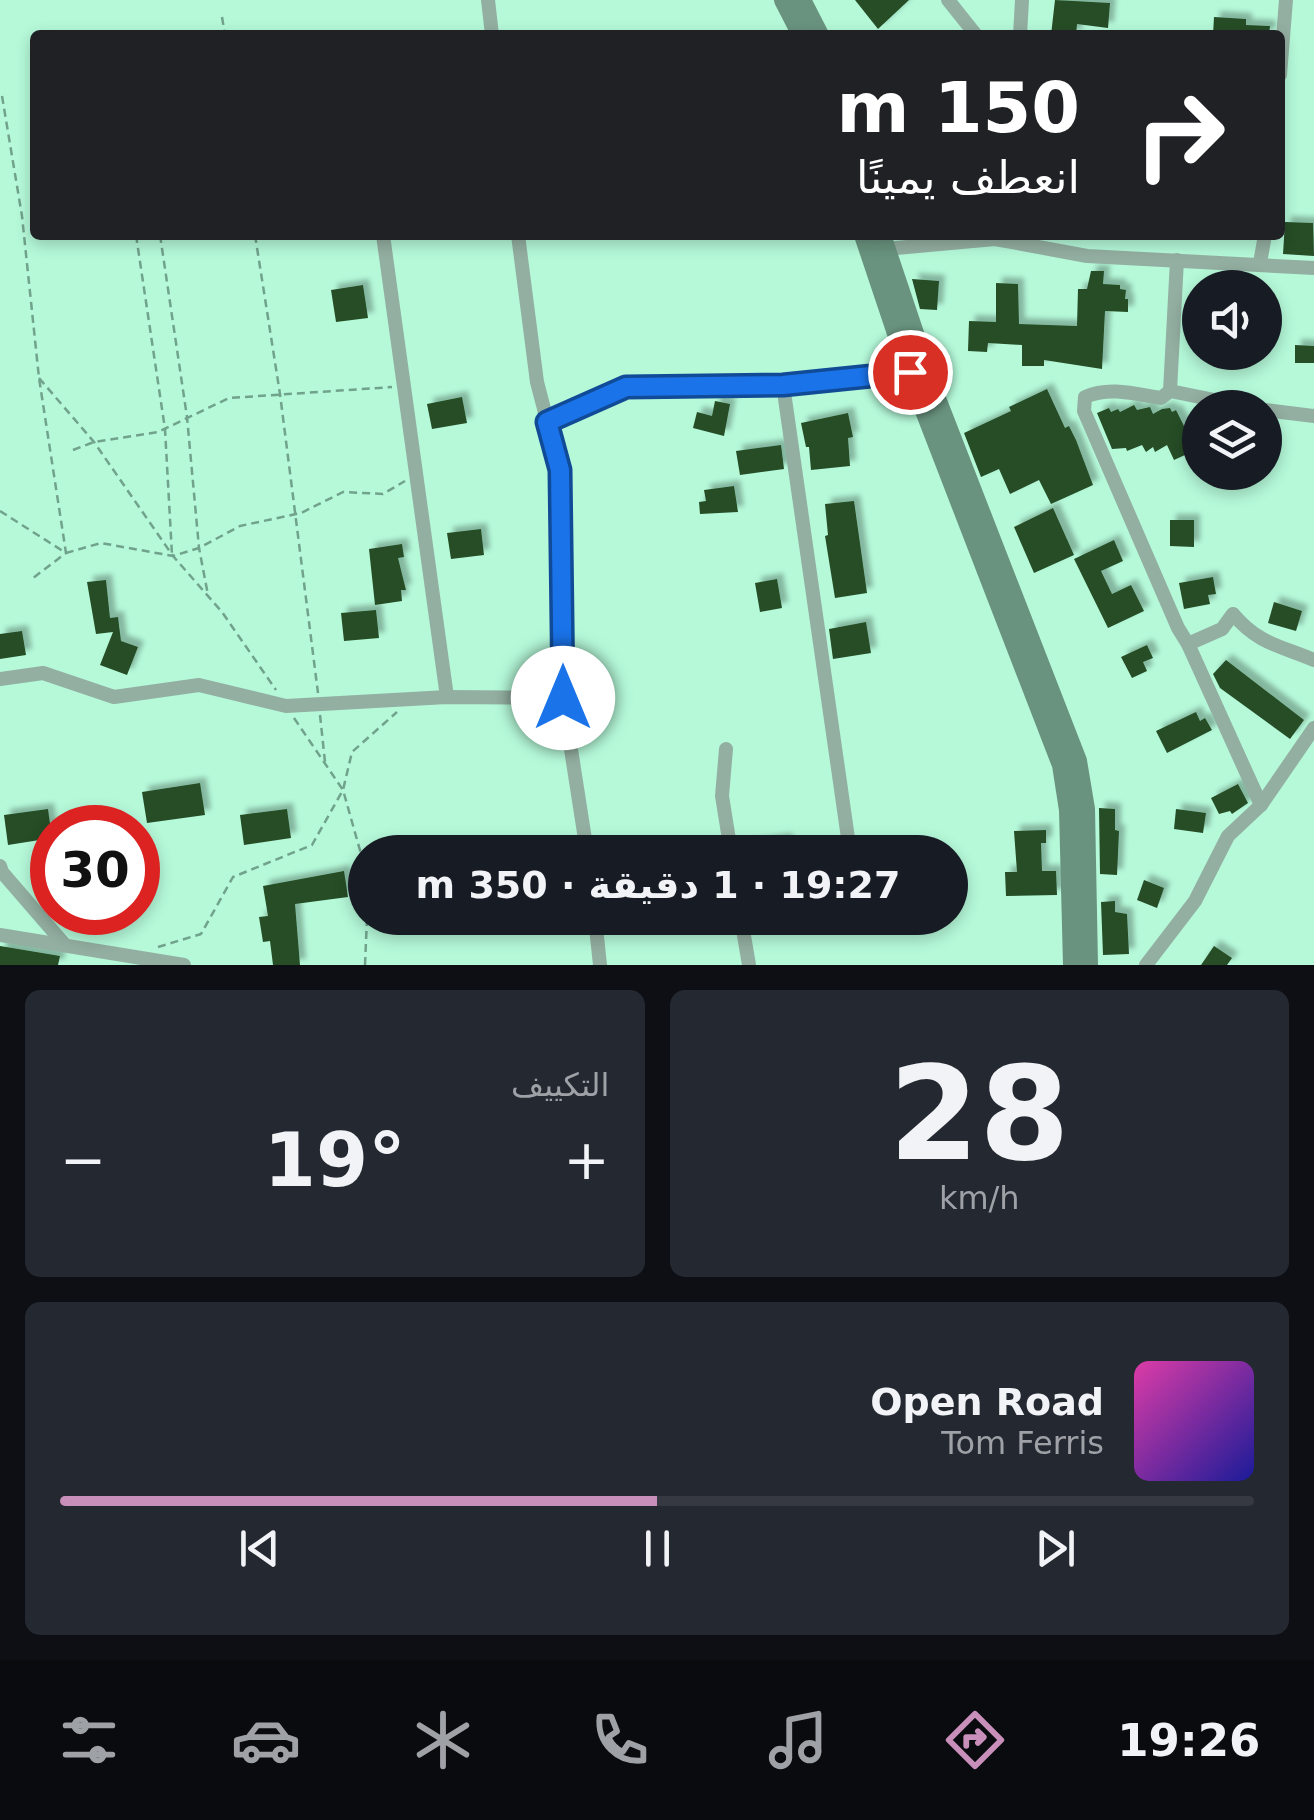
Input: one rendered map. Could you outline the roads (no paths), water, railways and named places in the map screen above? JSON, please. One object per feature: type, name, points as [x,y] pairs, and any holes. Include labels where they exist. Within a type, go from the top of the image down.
[{"type":"street","points":[[488,0],[491,30]]},
{"type":"street","points":[[784,0],[799,30]]},
{"type":"street","points":[[801,0],[816,30]]},
{"type":"street","points":[[948,0],[972,30]]},
{"type":"street","points":[[1020,30],[1022,0]]},
{"type":"street","points":[[1284,30],[1286,0]]},
{"type":"street","points":[[384,240],[446,697]]},
{"type":"street","points":[[519,240],[536,382],[560,470],[563,698],[583,835]]},
{"type":"street","points":[[866,240],[910,372],[1062,765],[1070,810],[1073,965]]},
{"type":"street","points":[[928,240],[883,242],[935,396],[1078,761],[1085,809],[1088,965]]},
{"type":"street","points":[[1010,240],[1087,256],[1314,268]]},
{"type":"street","points":[[1260,263],[1263,240]]},
{"type":"street","points":[[1170,391],[1177,260]]},
{"type":"street","points":[[547,422],[626,387],[783,385],[910,372]]},
{"type":"street","points":[[783,385],[848,835]]},
{"type":"street","points":[[1182,393],[1170,391],[1160,398],[1117,391],[1094,393],[1085,397],[1084,410],[1178,628],[1261,805]]},
{"type":"street","points":[[1282,412],[1314,416]]},
{"type":"street","points":[[1188,644],[1222,629],[1233,614],[1245,629],[1278,650],[1314,660]]},
{"type":"street","points":[[0,678],[44,673],[114,697],[200,686],[286,706],[446,697],[563,698]]},
{"type":"street","points":[[1146,965],[1196,901],[1228,836],[1261,805],[1314,728]]},
{"type":"street","points":[[726,749],[722,796],[728,835]]},
{"type":"street","points":[[0,866],[66,946]]},
{"type":"street","points":[[0,934],[184,965]]},
{"type":"street","points":[[596,935],[600,965]]},
{"type":"street","points":[[744,935],[748,965]]},
{"type":"street","points":[[84,965],[90,950]]}]
